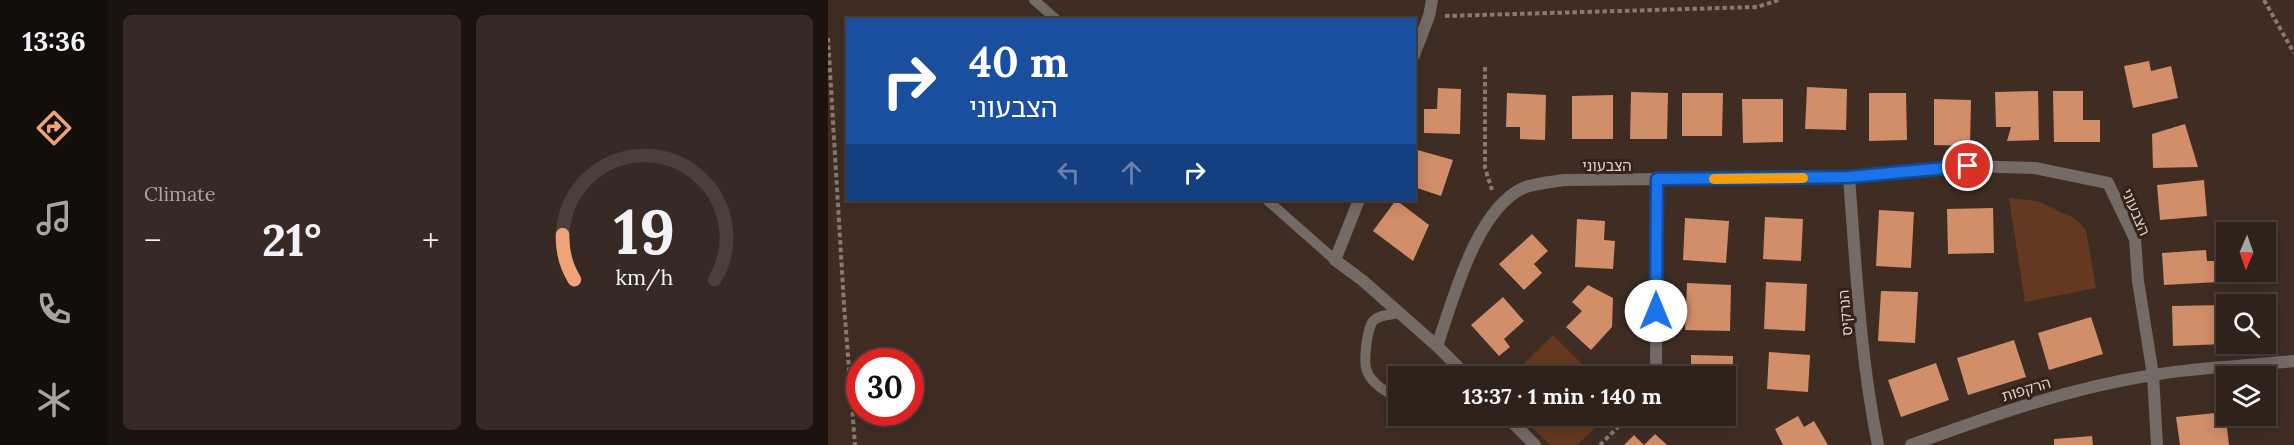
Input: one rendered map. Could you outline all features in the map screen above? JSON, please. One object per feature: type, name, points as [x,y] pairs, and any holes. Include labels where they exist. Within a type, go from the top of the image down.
[{"type":"street","points":[[1416,50],[1429,16],[1432,0]]},
{"type":"street","name":"הצבעוני","points":[[1437,346],[1471,251],[1498,207],[1524,188],[1564,180],[1849,177],[1968,166],[2035,168],[2108,183],[2135,239],[2138,281],[2153,375]]},
{"type":"street","name":"הנרקיס","points":[[1849,177],[1862,338],[1878,445]]},
{"type":"street","points":[[1656,366],[1657,179]]},
{"type":"street","points":[[1359,201],[1335,260],[1400,313],[1457,366]]},
{"type":"street","name":"הרקפות","points":[[1911,445],[2016,407],[2077,390],[2153,375],[2294,361]]},
{"type":"street","points":[[2153,375],[2157,445]]},
{"type":"street","points":[[1516,426],[1535,445]]},
{"type":"lane","points":[[1034,0],[1055,18]]},
{"type":"lane","points":[[1268,201],[1335,260]]},
{"type":"lane","points":[[1388,393],[1381,389],[1366,371],[1366,344],[1373,321],[1380,316],[1400,313]]},
{"type":"path","points":[[1429,16],[1757,7],[1779,0]]},
{"type":"path","points":[[2264,0],[2294,53]]},
{"type":"path","points":[[828,38],[855,445]]},
{"type":"path","points":[[1485,66],[1485,168],[1498,207]]},
{"type":"path","points":[[1600,445],[1619,426]]},
{"type":"shaded area","points":[[2009,198],[2037,201],[2074,218],[2086,230],[2096,288],[2025,302]]},
{"type":"shaded area","points":[[1553,335],[1584,366],[1521,366]]},
{"type":"shaded area","points":[[1531,426],[1597,426],[1577,445],[1550,445]]},
{"type":"building","points":[[2149,61],[2151,71],[2171,66],[2178,98],[2133,108],[2124,66]]},
{"type":"building","points":[[1807,87],[1847,89],[1846,130],[1805,129]]},
{"type":"building","points":[[1438,88],[1461,89],[1460,134],[1424,133],[1424,109],[1437,109]]},
{"type":"building","points":[[2038,91],[2039,140],[2007,141],[2011,127],[1996,127],[1995,92]]},
{"type":"building","points":[[2053,91],[2083,91],[2083,120],[2100,120],[2100,142],[2054,142]]},
{"type":"building","points":[[1631,92],[1668,93],[1667,139],[1630,139]]},
{"type":"building","points":[[1507,93],[1546,95],[1545,140],[1520,139],[1520,127],[1506,127]]},
{"type":"building","points":[[1682,93],[1723,93],[1722,136],[1682,136]]},
{"type":"building","points":[[1869,93],[1906,93],[1907,140],[1869,141]]},
{"type":"building","points":[[1613,95],[1613,139],[1572,139],[1572,96]]},
{"type":"building","points":[[1742,99],[1783,99],[1783,142],[1743,143]]},
{"type":"building","points":[[1934,99],[1971,100],[1970,146],[1934,145]]},
{"type":"building","points":[[2185,124],[2198,167],[2153,168],[2152,134]]},
{"type":"building","points":[[1416,150],[1453,160],[1441,196],[1416,188]]},
{"type":"building","points":[[2204,180],[2207,216],[2160,220],[2157,185]]},
{"type":"building","points":[[1395,201],[1429,225],[1413,261],[1373,231]]},
{"type":"building","points":[[1993,208],[1994,253],[1948,254],[1947,209]]},
{"type":"building","points":[[1879,210],[1914,212],[1911,268],[1876,266]]},
{"type":"building","points":[[1765,217],[1803,219],[1801,261],[1763,259]]},
{"type":"building","points":[[1685,218],[1729,221],[1726,263],[1683,260]]},
{"type":"building","points":[[1577,219],[1605,221],[1604,240],[1615,241],[1613,269],[1575,267]]},
{"type":"building","points":[[1532,234],[1548,251],[1534,264],[1542,273],[1524,290],[1499,264]]},
{"type":"building","points":[[2206,250],[2207,261],[2216,261],[2216,282],[2218,282],[2164,285],[2162,253]]},
{"type":"building","points":[[1766,282],[1807,284],[1805,331],[1764,329]]},
{"type":"building","points":[[1687,283],[1731,285],[1730,331],[1685,330]]},
{"type":"building","points":[[1588,285],[1613,298],[1612,327],[1591,350],[1566,327],[1582,311],[1572,302]]},
{"type":"building","points":[[1881,291],[1918,292],[1915,343],[1878,341]]},
{"type":"building","points":[[1503,297],[1524,321],[1504,339],[1510,347],[1499,356],[1471,325]]},
{"type":"building","points":[[2216,305],[2216,344],[2173,346],[2172,306]]},
{"type":"building","points":[[2091,317],[2103,354],[2049,370],[2038,333]]},
{"type":"building","points":[[2014,340],[2026,377],[1968,395],[1957,358]]},
{"type":"building","points":[[1769,352],[1810,355],[1808,392],[1767,389]]},
{"type":"building","points":[[1691,355],[1733,356],[1733,366],[1691,366]]},
{"type":"building","points":[[1936,363],[1949,400],[1901,417],[1888,380]]},
{"type":"building","points":[[2216,413],[2216,426],[2227,426],[2229,445],[2180,445],[2176,417]]},
{"type":"building","points":[[1798,416],[1804,427],[1814,421],[1828,445],[1783,445],[1775,429]]},
{"type":"building","points":[[1655,434],[1667,445],[1644,445]]},
{"type":"building","points":[[1634,435],[1644,445],[1624,445]]},
{"type":"building","points":[[2092,436],[2093,445],[2054,445],[2054,439]]},
{"type":"slow traffic","points":[[1714,179],[1803,178]]},
{"type":"route","points":[[1656,311],[1657,179],[1849,177],[1968,166]]}]
